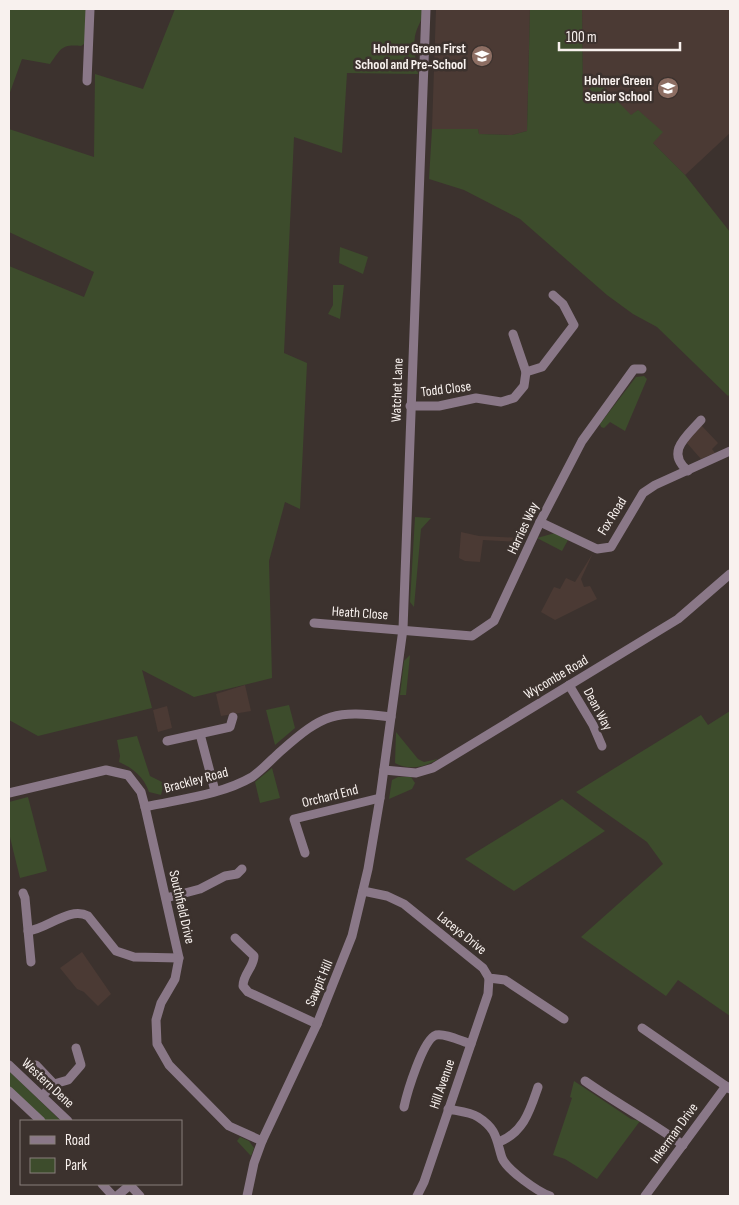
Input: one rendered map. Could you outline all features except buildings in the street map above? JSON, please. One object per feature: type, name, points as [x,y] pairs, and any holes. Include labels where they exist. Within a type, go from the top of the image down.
[{"type":"street","points":[[87,81],[90,9]]},
{"type":"street","name":"Watchet Lane","points":[[384,770],[403,629],[426,9]]},
{"type":"street","points":[[513,334],[526,372],[542,367],[574,325],[563,304],[553,294]]},
{"type":"street","name":"Harries Way","points":[[403,629],[472,636],[494,621],[540,522],[582,441],[637,366]]},
{"type":"street","name":"Todd Close","points":[[410,406],[439,406],[476,398],[501,402],[514,398],[524,386],[526,372]]},
{"type":"street","points":[[688,471],[678,463],[677,457],[681,444],[701,420]]},
{"type":"street","name":"Fox Road","points":[[540,522],[597,549],[611,546],[643,494],[655,485],[730,451]]},
{"type":"street","name":"Wycombe Road","points":[[384,770],[416,773],[433,768],[678,619],[730,574]]},
{"type":"street","name":"Heath Close","points":[[314,623],[403,629]]},
{"type":"street","name":"Dean Way","points":[[569,685],[593,725],[602,746]]},
{"type":"street","name":"Brackley Road","points":[[145,807],[215,791],[235,785],[254,776],[312,724],[330,716],[351,712],[392,717]]},
{"type":"street","points":[[167,741],[230,727],[233,717]]},
{"type":"street","points":[[200,734],[215,791]]},
{"type":"street","points":[[9,793],[106,770],[128,775],[141,792],[145,807]]},
{"type":"street","name":"Sawpit Hill","points":[[247,1196],[254,1163],[262,1141],[317,1024],[345,958],[363,891],[384,770]]},
{"type":"street","name":"Orchard End","points":[[305,853],[294,819],[380,798]]},
{"type":"street","name":"Southfield Drive","points":[[145,807],[179,958],[175,979],[161,1003],[156,1020],[158,1044],[169,1065],[229,1126],[262,1141]]},
{"type":"street","points":[[166,898],[200,889],[226,876],[237,874],[242,869]]},
{"type":"street","name":"Laceys Drive","points":[[363,891],[387,896],[404,904],[483,968],[489,978]]},
{"type":"street","points":[[23,893],[31,962]]},
{"type":"street","points":[[28,931],[38,930],[71,914],[83,913],[88,916],[116,951],[134,957],[179,958]]},
{"type":"street","points":[[235,938],[254,956],[254,961],[243,979],[242,986],[248,992],[317,1024]]},
{"type":"street","points":[[489,978],[505,980],[564,1019]]},
{"type":"street","name":"Hill Avenue","points":[[418,1196],[488,994],[489,978]]},
{"type":"street","name":"Inkerman Drive","points":[[642,1028],[728,1088],[645,1196]]},
{"type":"street","points":[[404,1106],[406,1093],[427,1042],[434,1036],[440,1035],[471,1044]]},
{"type":"street","points":[[42,1096],[54,1084],[68,1080],[80,1065],[76,1048]]},
{"type":"street","name":"Western Dene","points":[[9,1065],[67,1120]]},
{"type":"street","points":[[36,1065],[54,1084]]},
{"type":"street","points":[[585,1081],[631,1112],[642,1116],[684,1145]]},
{"type":"street","points":[[499,1142],[512,1137],[524,1125],[538,1087]]},
{"type":"street","points":[[9,1091],[40,1120]]},
{"type":"street","points":[[448,1109],[477,1116],[493,1129],[499,1142],[503,1159],[510,1169],[550,1196]]},
{"type":"street","points":[[103,1185],[113,1196]]},
{"type":"street","points":[[118,1196],[128,1185]]},
{"type":"street","points":[[130,1185],[140,1196]]},
{"type":"shaded area","name":"Holmer Green First School and Pre-School","points":[[436,9],[530,9],[527,131],[512,135],[479,134],[478,129],[432,129]]},
{"type":"shaded area","name":"Holmer Green Senior School","points":[[582,9],[730,9],[730,133],[685,175],[653,143],[638,110],[632,116],[583,96]]},
{"type":"shaded area","points":[[701,425],[718,443],[712,449],[715,453],[701,459],[686,442]]},
{"type":"shaded area","points":[[461,532],[479,536],[523,538],[521,542],[483,540],[480,562],[465,561],[459,558]]},
{"type":"shaded area","points":[[593,553],[581,579],[584,587],[590,586],[597,599],[555,620],[541,612],[554,587],[560,589],[566,578],[575,582]]},
{"type":"shaded area","points":[[245,685],[251,711],[221,716],[216,694]]},
{"type":"shaded area","points":[[167,706],[172,728],[158,732],[153,710]]},
{"type":"shaded area","points":[[82,952],[111,994],[98,1006],[84,992],[77,989],[60,968]]},
{"type":"green space","points":[[9,9],[88,9],[87,42],[81,46],[65,47],[50,64],[22,59],[9,95]]},
{"type":"green space","points":[[175,9],[423,9],[414,41],[418,74],[347,73],[342,153],[294,137],[284,353],[307,363],[300,509],[285,502],[269,561],[272,678],[194,697],[142,670],[152,708],[38,736],[9,720],[9,266],[84,297],[94,272],[9,232],[9,129],[94,157],[95,74],[143,89]]},
{"type":"green space","points":[[530,9],[582,9],[583,95],[598,81],[631,115],[638,110],[663,132],[653,143],[685,175],[730,232],[730,394],[728,396],[657,327],[633,314],[607,295],[520,219],[464,190],[429,179],[432,129],[478,129],[479,134],[512,135],[527,131]]},
{"type":"green space","points":[[340,247],[368,257],[363,274],[339,263]]},
{"type":"green space","points":[[333,285],[344,285],[340,319],[328,314],[333,305]]},
{"type":"green space","points":[[644,376],[647,379],[625,431],[610,422],[604,428],[601,427],[600,424],[636,377]]},
{"type":"green space","points":[[415,517],[431,518],[421,529],[414,607],[410,602]]},
{"type":"green space","points":[[555,533],[568,540],[562,551],[537,538]]},
{"type":"green space","points":[[410,655],[406,695],[400,695],[404,661]]},
{"type":"green space","points":[[289,705],[295,728],[275,745],[266,710]]},
{"type":"green space","points":[[730,711],[730,1016],[678,980],[666,996],[581,937],[663,864],[647,842],[576,792],[701,715],[708,725]]},
{"type":"green space","points":[[396,732],[418,759],[424,762],[438,759],[417,767],[406,767],[395,763]]},
{"type":"green space","points":[[137,736],[150,776],[164,783],[161,795],[149,792],[137,774],[119,762],[120,756],[117,740]]},
{"type":"green space","points":[[272,768],[280,798],[260,803],[255,782]]},
{"type":"green space","points":[[398,777],[411,777],[415,783],[412,789],[389,799],[392,780]]},
{"type":"green space","points":[[28,797],[47,871],[20,878],[9,833],[9,802]]},
{"type":"green space","points":[[562,799],[605,831],[514,891],[465,859]]},
{"type":"green space","points":[[9,1071],[60,1120],[44,1120],[9,1087]]},
{"type":"green space","points":[[574,1081],[631,1119],[640,1121],[597,1179],[565,1159],[553,1155],[572,1098],[570,1097]]},
{"type":"green space","points":[[240,1137],[249,1141],[254,1148],[251,1156],[237,1141]]},
{"type":"place","name":"Holmer Green First School and Pre-School","points":[[482,56]]},
{"type":"place","name":"Holmer Green Senior School","points":[[668,88]]}]
